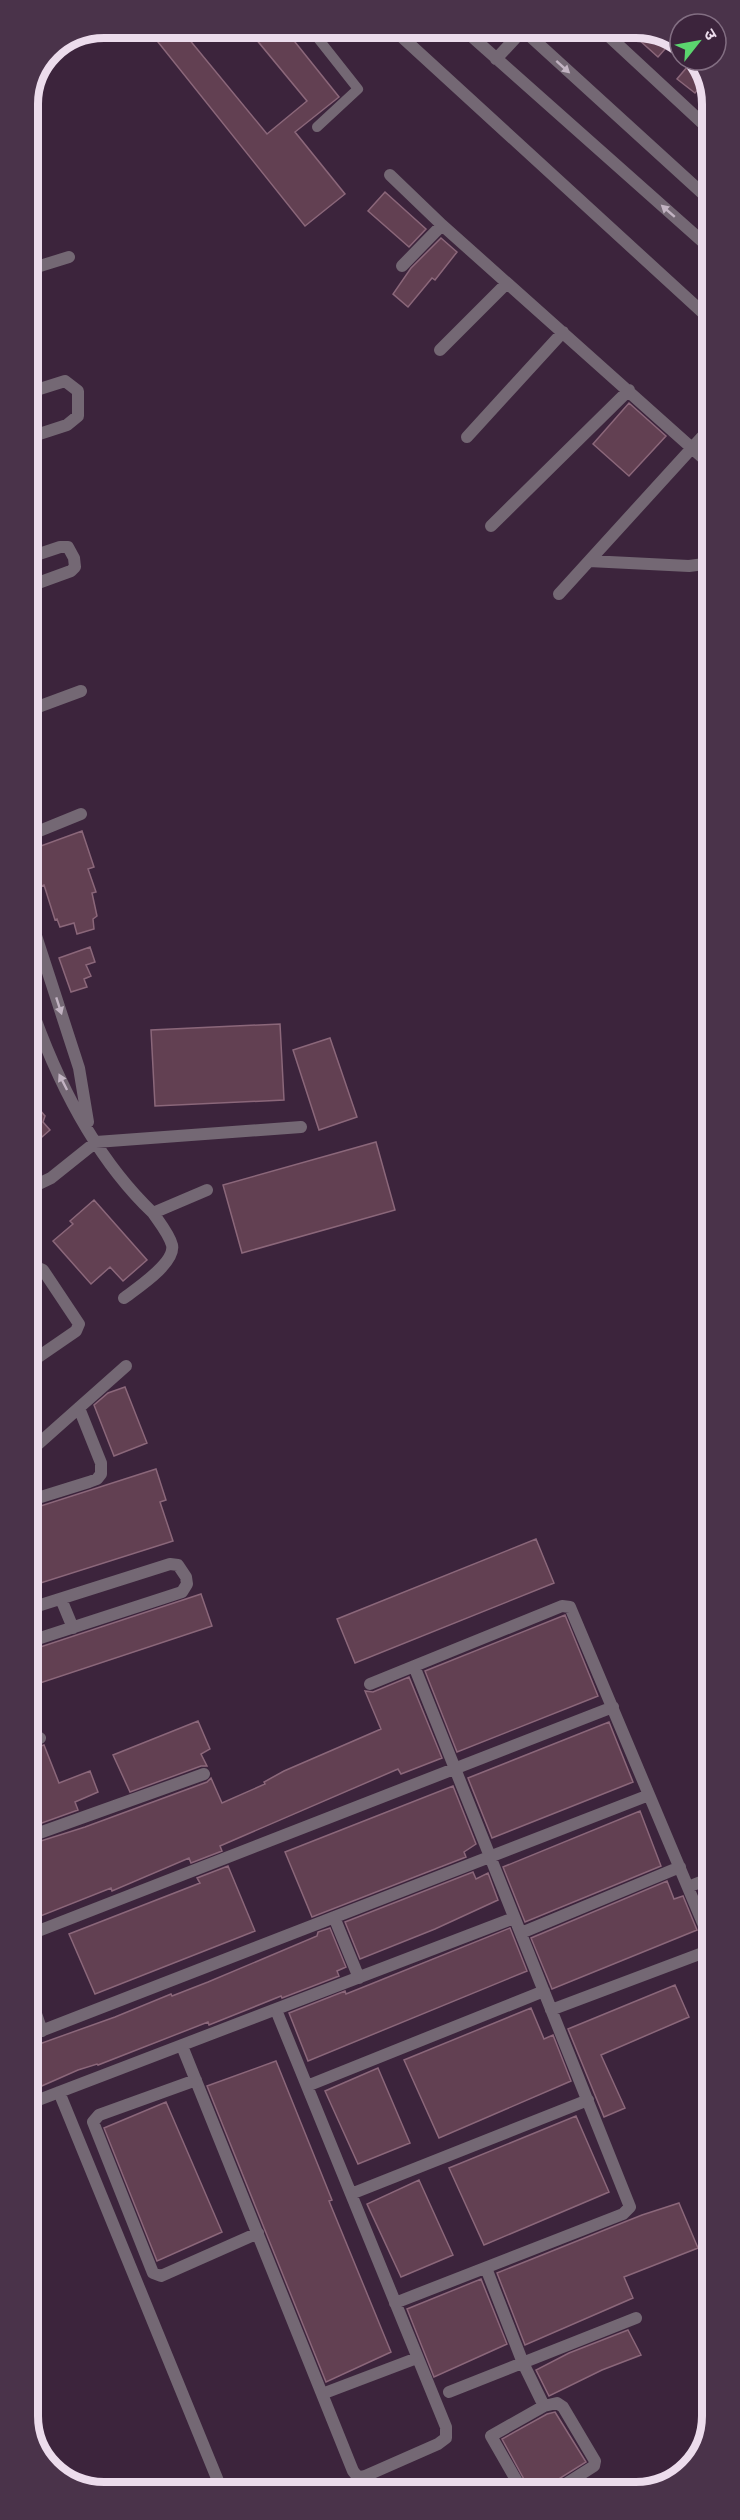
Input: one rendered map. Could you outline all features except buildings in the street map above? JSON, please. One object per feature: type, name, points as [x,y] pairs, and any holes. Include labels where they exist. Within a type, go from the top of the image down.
[{"type":"street","points":[[403,38],[702,312]]},
{"type":"street","points":[[473,38],[702,241]]},
{"type":"street","points":[[496,59],[514,38]]},
{"type":"street","points":[[531,38],[702,194]]},
{"type":"street","points":[[611,38],[702,118]]},
{"type":"street","points":[[390,176],[702,456]]},
{"type":"street","points":[[402,266],[442,225]]},
{"type":"street","points":[[38,267],[69,257]]},
{"type":"street","points":[[440,350],[507,283]]},
{"type":"street","points":[[467,437],[563,332]]},
{"type":"street","points":[[38,390],[65,381],[78,391],[78,417],[67,425],[38,434]]},
{"type":"street","points":[[491,526],[629,390]]},
{"type":"street","points":[[559,594],[702,437]]},
{"type":"street","points":[[38,554],[60,547],[68,547],[74,558],[75,567],[71,571],[38,583]]},
{"type":"street","points":[[589,561],[689,566],[702,564]]},
{"type":"street","points":[[38,707],[81,691]]},
{"type":"street","points":[[38,832],[81,814]]},
{"type":"street","points":[[38,950],[79,1068],[93,1138]]},
{"type":"street","points":[[38,1028],[93,1138],[138,1199],[153,1213],[172,1243],[173,1251],[169,1261],[124,1298]]},
{"type":"street","points":[[38,1184],[51,1178],[93,1138],[301,1127]]},
{"type":"street","points":[[153,1213],[207,1190]]},
{"type":"street","points":[[38,1268],[43,1270],[79,1324],[76,1331],[38,1357]]},
{"type":"street","points":[[38,1444],[126,1366]]},
{"type":"street","points":[[38,1498],[97,1479],[101,1474],[100,1463],[79,1408]]},
{"type":"street","points":[[38,1606],[170,1564],[178,1565],[186,1576],[187,1584],[182,1592],[38,1639]]},
{"type":"street","points":[[61,1599],[73,1628]]},
{"type":"street","points":[[370,1684],[566,1606],[573,1613],[702,1921]]},
{"type":"street","points":[[395,2303],[628,2211],[630,2202],[414,1666]]},
{"type":"street","points":[[38,1931],[613,1707]]},
{"type":"street","points":[[38,1833],[204,1773]]},
{"type":"street","points":[[38,2032],[650,1795]]},
{"type":"street","points":[[521,1933],[680,1867]]},
{"type":"street","points":[[688,1887],[702,1881]]},
{"type":"street","points":[[334,1917],[359,1978]]},
{"type":"street","points":[[38,2100],[514,1918]]},
{"type":"street","points":[[551,2010],[702,1952]]},
{"type":"street","points":[[307,2086],[544,1991]]},
{"type":"street","points":[[183,2046],[353,2471],[357,2476],[363,2477],[438,2444],[446,2438],[446,2427],[276,2010]]},
{"type":"street","points":[[38,2020],[42,2031]]},
{"type":"street","points":[[196,2079],[99,2115],[93,2122],[153,2273],[161,2276],[258,2233]]},
{"type":"street","points":[[59,2092],[219,2482]]},
{"type":"street","points":[[351,2194],[588,2100]]},
{"type":"street","points":[[486,2268],[523,2363],[544,2406]]},
{"type":"street","points":[[449,2392],[636,2318]]},
{"type":"street","points":[[322,2394],[417,2358]]},
{"type":"street","points":[[517,2482],[491,2436],[544,2406],[560,2403],[595,2461],[594,2466],[569,2482]]},
{"type":"lane","points":[[317,127],[358,89],[318,38]]}]
